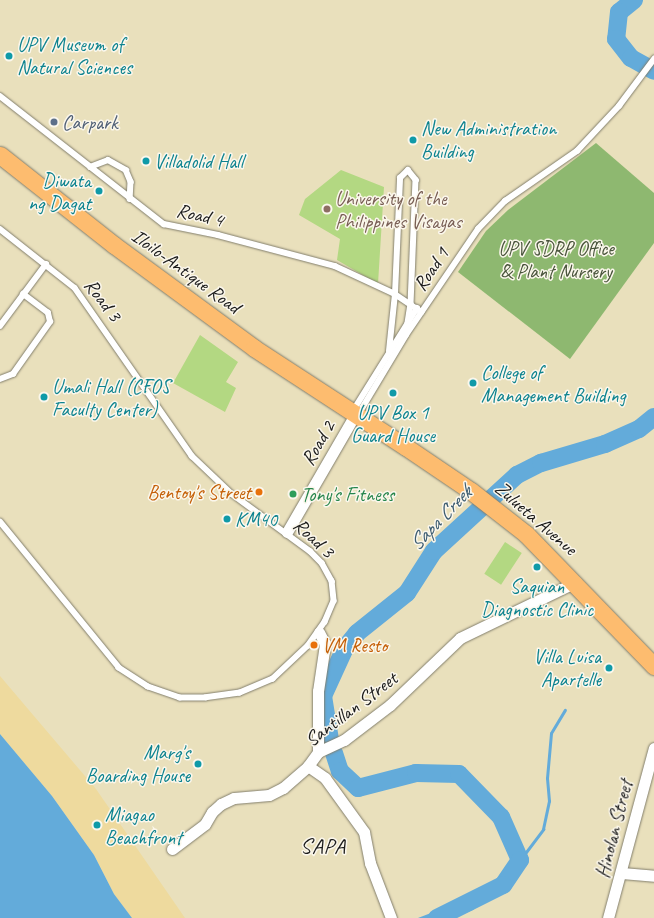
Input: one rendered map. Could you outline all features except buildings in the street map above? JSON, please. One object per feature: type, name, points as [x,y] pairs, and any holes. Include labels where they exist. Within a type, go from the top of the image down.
[{"type":"main road","name":"Iloilo-Antique Road","points":[[0,154],[114,245],[254,348],[356,413]]},
{"type":"main road","name":"Zulueta Avenue","points":[[356,413],[471,491],[526,534],[576,582],[654,666]]},
{"type":"street","name":"Road 2","points":[[287,532],[356,413]]},
{"type":"street","name":"Santillan Street","points":[[172,849],[205,824],[212,812],[221,804],[234,798],[269,795],[283,788],[308,766],[318,752],[344,740],[390,705],[460,638],[576,582]]},
{"type":"street","points":[[318,752],[318,691],[326,644],[319,632]]},
{"type":"street","name":"Hinolan Street","points":[[608,918],[622,873],[654,748]]},
{"type":"street","points":[[308,766],[325,778],[364,832],[370,863],[391,918]]},
{"type":"street","points":[[622,873],[654,876]]},
{"type":"lane","name":"Road 1","points":[[356,413],[389,351],[407,322],[419,310],[490,215],[577,151],[596,133],[644,74],[654,59]]},
{"type":"lane","name":"Road 4","points":[[0,96],[164,224],[316,260],[395,294],[419,310]]},
{"type":"lane","points":[[90,167],[108,160],[126,170],[131,182],[130,198]]},
{"type":"lane","points":[[389,351],[395,294],[400,178],[408,170],[416,180],[411,304],[406,335]]},
{"type":"lane","name":"Road 3","points":[[0,229],[75,288],[197,461],[241,502],[287,532],[322,564],[332,581],[334,601],[319,632],[287,668],[256,688],[190,700],[157,691],[131,678],[119,668],[0,522]]},
{"type":"lane","points":[[0,326],[46,264]]},
{"type":"lane","points":[[0,379],[13,374],[50,322],[48,313],[23,294]]},
{"type":"lane","name":"Road 1","points":[[356,413],[406,335],[419,310]]},
{"type":"green space","name":"UPV SDRP Office & Plant Nursery","points":[[596,143],[654,193],[654,243],[570,359],[458,272],[486,231],[508,210]]},
{"type":"green space","points":[[341,170],[384,187],[378,284],[337,260],[340,239],[299,215],[305,199]]},
{"type":"green space","points":[[200,335],[238,362],[226,382],[236,388],[225,412],[173,383]]},
{"type":"green space","points":[[505,542],[522,553],[501,585],[484,574]]},
{"type":"sand","name":"Miagao Beachfront","points":[[0,676],[96,789],[185,918],[132,918],[114,894],[94,855],[52,796],[0,734]]},
{"type":"water","points":[[0,734],[52,796],[94,855],[114,894],[132,918],[0,918]]},
{"type":"water","points":[[503,885],[473,910],[453,918],[418,918]]},
{"type":"waterway","name":"Sapa Creek","points":[[634,0],[619,12],[616,39],[631,58],[654,71]]},
{"type":"waterway","name":"Sapa Creek","points":[[330,740],[323,696],[345,648],[357,633],[407,593],[434,551],[517,475],[541,463],[605,444],[639,429],[654,417]]},
{"type":"waterway","points":[[520,860],[543,829],[549,801],[547,778],[551,733],[565,710]]},
{"type":"waterway","name":"Sapa Creek","points":[[334,753],[340,771],[358,788],[416,773],[459,774],[501,817],[520,860],[503,885],[437,918]]},
{"type":"place","name":"UPV Museum of Natural Sciences","points":[[9,56]]},
{"type":"place","name":"Carpark","points":[[54,122]]},
{"type":"place","name":"New Administration Building","points":[[413,140]]},
{"type":"place","name":"Villadolid Hall","points":[[146,161]]},
{"type":"place","name":"Diwata ng Dagat","points":[[99,191]]},
{"type":"place","name":"University of the Philippines Visayas","points":[[327,209]]},
{"type":"place","name":"College of Management Building","points":[[473,383]]},
{"type":"place","name":"UPV Box 1 Guard House","points":[[393,393]]},
{"type":"place","name":"Umali Hall (CFOS Faculty Center)","points":[[44,397]]},
{"type":"place","name":"Bentoy's Street","points":[[259,492]]},
{"type":"place","name":"Tony's Fitness","points":[[293,494]]},
{"type":"place","name":"KM40","points":[[227,519]]},
{"type":"place","name":"Saquian Diagnostic Clinic","points":[[537,567]]},
{"type":"place","name":"VM Resto","points":[[314,645]]},
{"type":"place","name":"Villa Luisa Apartelle","points":[[609,668]]},
{"type":"place","name":"Marg's Boarding House","points":[[198,764]]},
{"type":"place","name":"Miagao Beachfront","points":[[97,825]]},
{"type":"district","name":"SAPA","points":[[323,847]]}]
